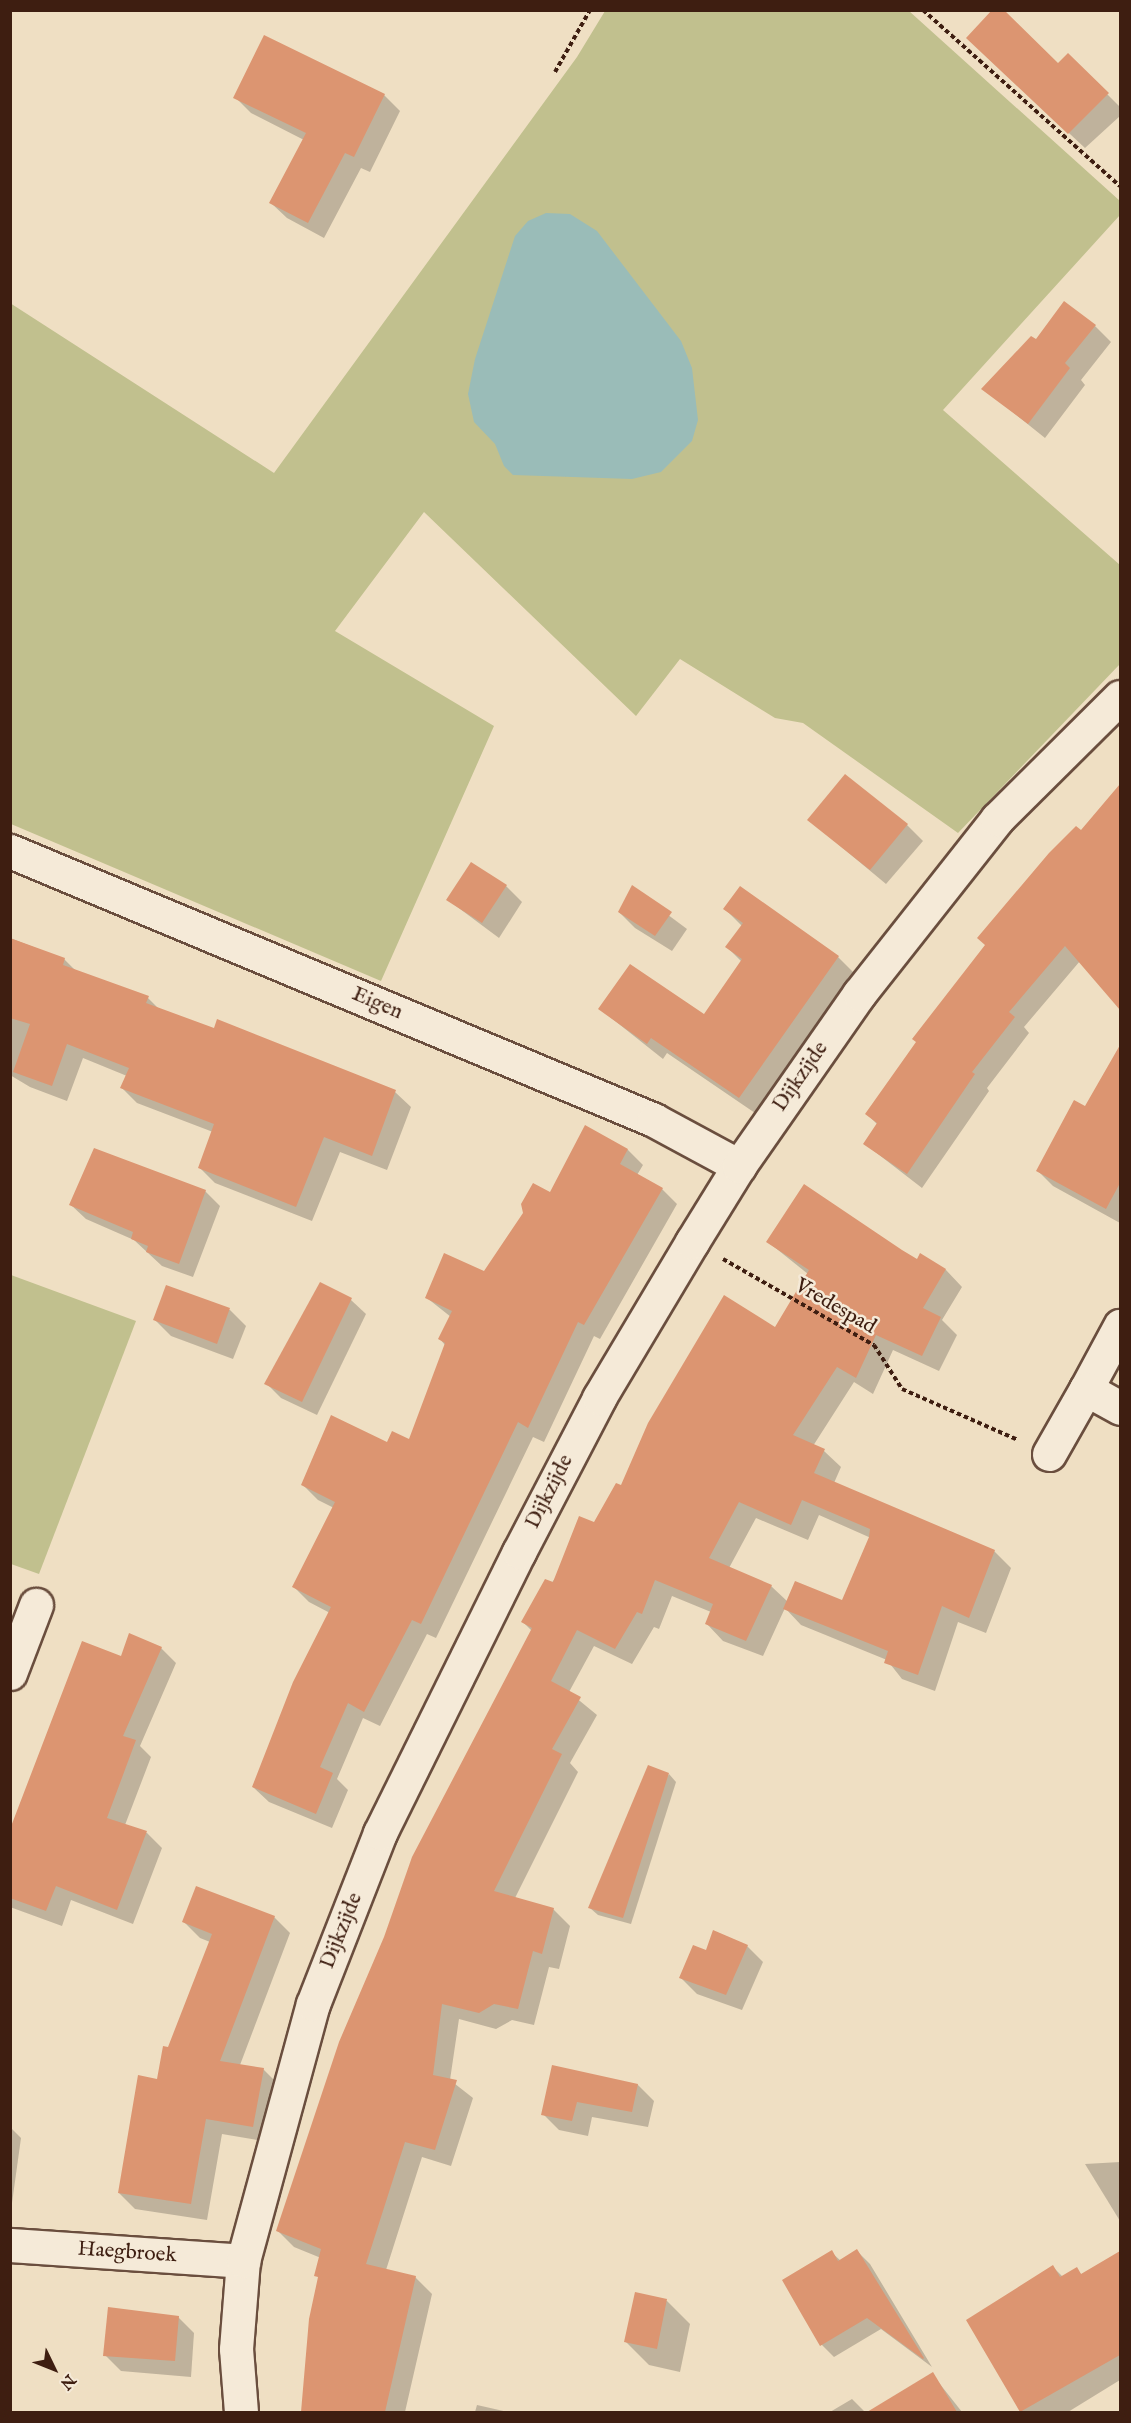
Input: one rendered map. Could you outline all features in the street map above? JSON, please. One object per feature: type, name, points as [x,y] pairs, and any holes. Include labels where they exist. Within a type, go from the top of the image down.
[{"type":"street","name":"Dijkzijde","points":[[241,2412],[236,2349],[243,2261],[313,2004],[380,1833],[593,1408],[739,1166],[859,994],[997,819],[1120,697]]},
{"type":"street","name":"Eigen","points":[[10,852],[654,1120],[739,1166]]},
{"type":"street","points":[[1049,1454],[1120,1326]]},
{"type":"street","points":[[1086,1389],[1120,1408]]},
{"type":"street","points":[[10,1672],[36,1605]]},
{"type":"street","name":"Haegbroek","points":[[10,2245],[243,2261]]},
{"type":"path","points":[[555,72],[590,10]]},
{"type":"path","points":[[923,10],[1120,186]]},
{"type":"path","name":"Vredespad","points":[[692,1242],[874,1345],[902,1389],[1049,1454]]},
{"type":"shaded area","points":[[605,11],[909,11],[1120,201],[1120,215],[943,410],[1120,565],[1120,664],[958,833],[803,723],[775,718],[680,659],[636,716],[424,512],[335,631],[494,726],[381,981],[11,824],[10,303],[274,473],[577,57]]},
{"type":"shaded area","points":[[11,1275],[136,1321],[39,1574],[11,1564]]},
{"type":"water","points":[[546,213],[570,214],[597,231],[681,341],[692,368],[698,420],[692,441],[661,472],[632,479],[513,475],[504,466],[495,444],[474,422],[468,394],[475,359],[515,236],[528,221]]},
{"type":"building","points":[[992,10],[1004,10],[1058,63],[1068,53],[1109,93],[1068,134],[966,38]]},
{"type":"building","points":[[264,35],[385,94],[354,157],[345,153],[308,223],[269,203],[306,133],[233,98]]},
{"type":"building","points":[[1064,301],[1096,325],[1065,363],[1070,368],[1028,424],[981,389],[1031,336],[1036,339]]},
{"type":"building","points":[[845,774],[908,824],[870,870],[807,820]]},
{"type":"building","points":[[1120,784],[1120,1010],[1065,946],[1009,1012],[1015,1017],[972,1072],[975,1074],[907,1174],[863,1144],[877,1123],[865,1114],[916,1042],[912,1039],[985,945],[977,938],[1049,853],[1076,826],[1081,830]]},
{"type":"building","points":[[471,862],[507,885],[482,923],[446,900]]},
{"type":"building","points":[[632,885],[672,912],[655,936],[618,912]]},
{"type":"building","points":[[740,886],[839,956],[739,1098],[651,1038],[647,1044],[598,1009],[630,964],[704,1014],[742,959],[725,947],[743,923],[723,909]]},
{"type":"building","points":[[10,938],[65,958],[63,965],[149,996],[146,1003],[214,1028],[217,1019],[396,1090],[372,1156],[324,1137],[296,1207],[198,1168],[214,1124],[120,1088],[129,1068],[67,1044],[52,1086],[13,1072],[30,1024],[10,1018]]},
{"type":"building","points":[[1120,1045],[1120,1183],[1106,1209],[1036,1171],[1074,1100],[1085,1106]]},
{"type":"building","points":[[585,1125],[628,1149],[620,1164],[663,1188],[584,1325],[578,1322],[528,1428],[518,1422],[421,1624],[412,1620],[364,1712],[348,1703],[320,1767],[333,1773],[316,1814],[252,1787],[293,1682],[331,1607],[292,1587],[335,1502],[301,1485],[331,1415],[387,1442],[392,1431],[409,1439],[445,1343],[438,1339],[452,1311],[425,1298],[444,1253],[484,1271],[523,1213],[521,1204],[533,1183],[550,1192]]},
{"type":"building","points":[[94,1148],[206,1190],[179,1264],[146,1252],[148,1246],[131,1239],[133,1232],[69,1205]]},
{"type":"building","points":[[804,1184],[917,1259],[920,1253],[946,1269],[923,1308],[941,1317],[922,1356],[876,1335],[856,1378],[837,1367],[793,1435],[825,1449],[814,1473],[995,1550],[969,1618],[942,1606],[918,1675],[884,1663],[888,1651],[783,1609],[795,1581],[842,1600],[869,1537],[870,1529],[802,1500],[791,1525],[739,1502],[709,1558],[772,1585],[746,1641],[705,1624],[713,1604],[655,1580],[642,1614],[637,1612],[615,1649],[577,1630],[551,1681],[581,1697],[552,1749],[562,1754],[494,1891],[554,1908],[542,1954],[533,1951],[518,2009],[494,2004],[479,2013],[442,2004],[433,2075],[457,2080],[435,2150],[405,2142],[366,2264],[416,2276],[385,2412],[301,2412],[309,2319],[318,2277],[314,2276],[321,2249],[276,2231],[339,2042],[384,1937],[412,1857],[532,1628],[521,1622],[545,1579],[553,1582],[579,1516],[594,1522],[616,1483],[621,1485],[648,1423],[724,1295],[775,1327],[809,1270],[766,1242]]},
{"type":"building","points":[[320,1282],[352,1298],[302,1402],[264,1384]]},
{"type":"building","points":[[166,1285],[230,1308],[217,1344],[153,1320]]},
{"type":"building","points":[[129,1633],[162,1647],[123,1736],[136,1740],[107,1818],[147,1831],[117,1910],[56,1886],[46,1911],[10,1898],[10,1829],[82,1641],[121,1656]]},
{"type":"building","points":[[648,1765],[669,1773],[623,1918],[588,1908]]},
{"type":"building","points":[[196,1886],[275,1916],[220,2061],[264,2068],[253,2127],[206,2119],[191,2204],[118,2193],[138,2075],[157,2079],[163,2046],[168,2047],[212,1934],[182,1922]]},
{"type":"building","points":[[713,1930],[748,1945],[726,1995],[679,1978],[693,1945],[706,1950]]},
{"type":"building","points":[[552,2065],[638,2084],[632,2112],[577,2102],[572,2121],[541,2115]]},
{"type":"building","points":[[857,2249],[923,2359],[867,2318],[820,2346],[782,2280],[832,2250],[838,2261]]},
{"type":"building","points":[[1120,2251],[1120,2355],[1020,2412],[966,2320],[1053,2265],[1060,2277],[1077,2267],[1081,2274]]},
{"type":"building","points":[[635,2292],[667,2299],[657,2349],[624,2342]]},
{"type":"building","points":[[108,2307],[179,2316],[175,2361],[103,2356]]},
{"type":"building","points":[[933,2372],[957,2412],[867,2412]]}]
